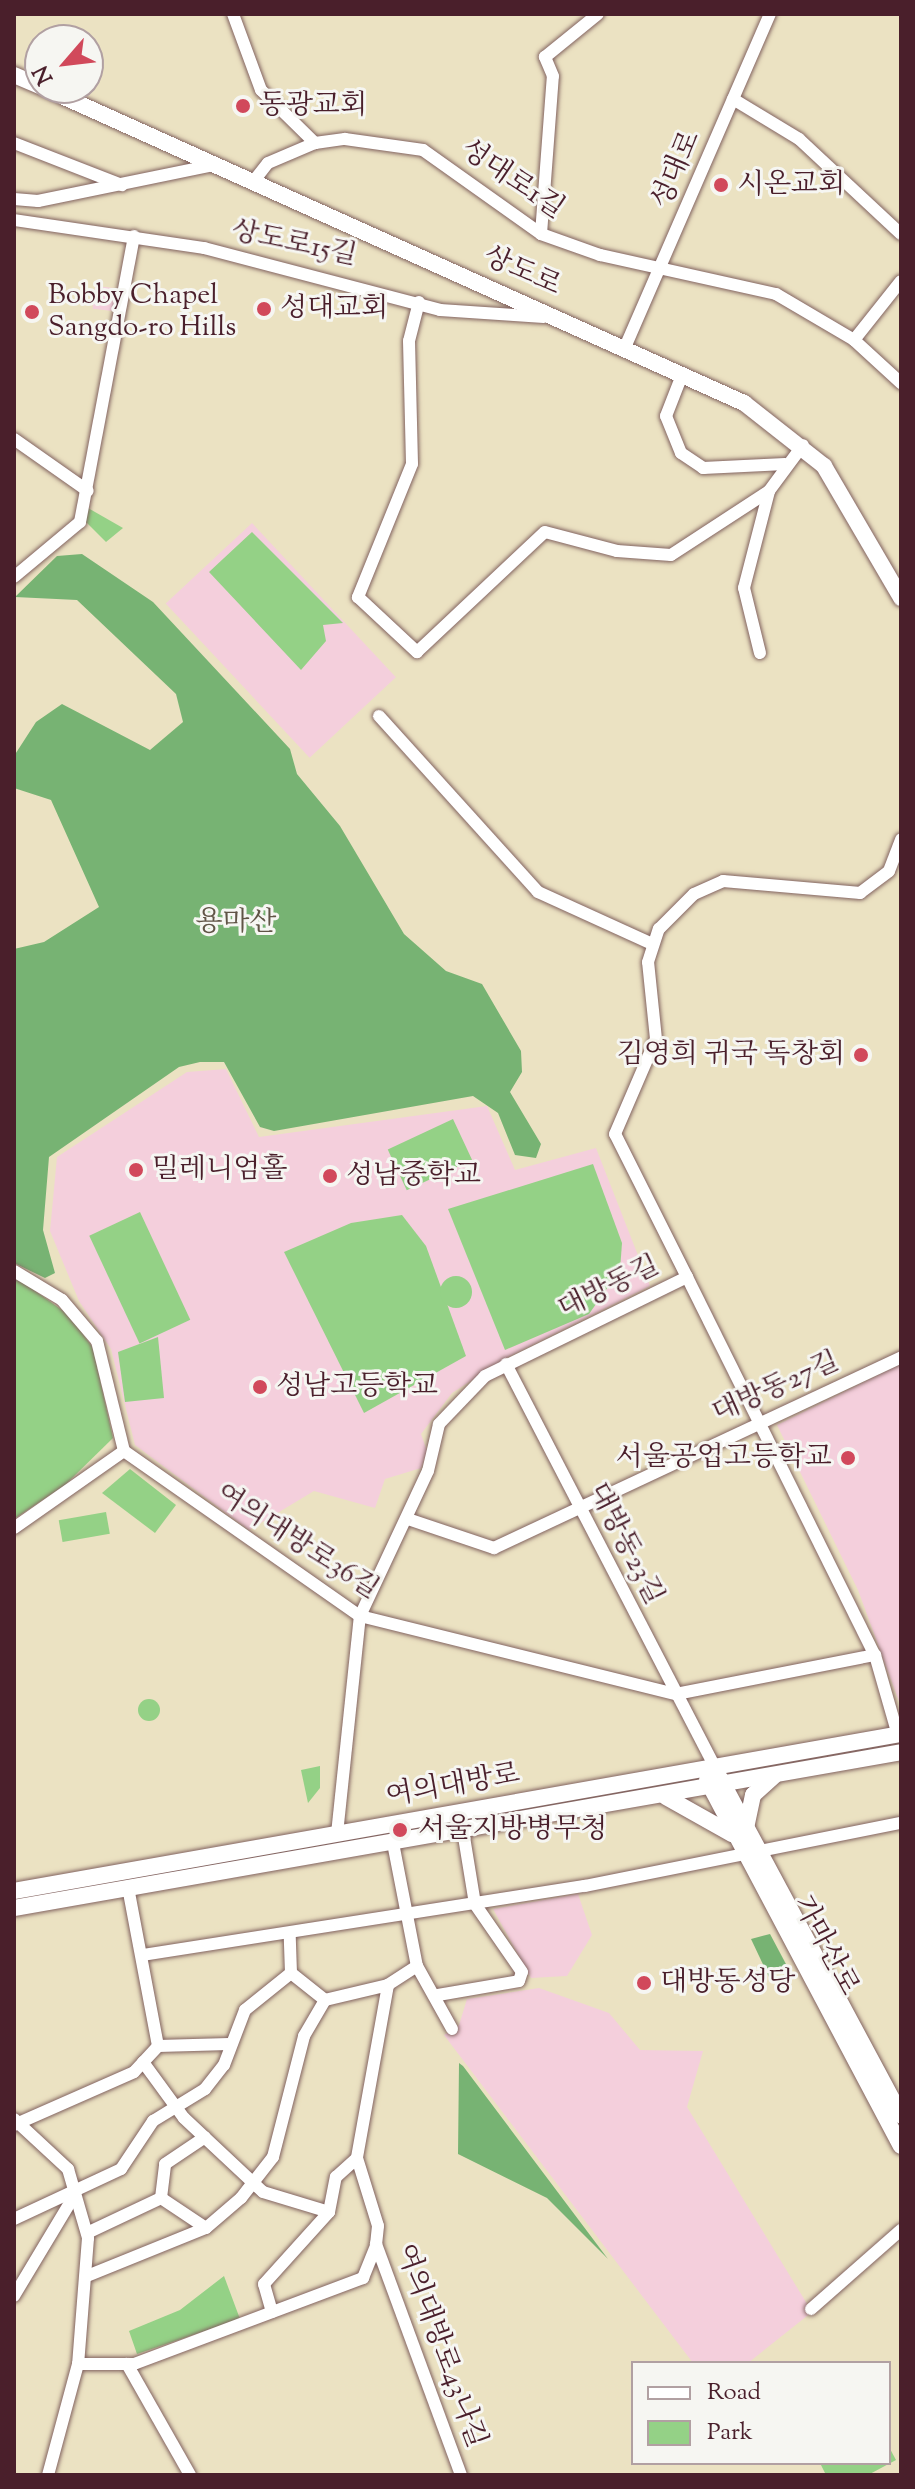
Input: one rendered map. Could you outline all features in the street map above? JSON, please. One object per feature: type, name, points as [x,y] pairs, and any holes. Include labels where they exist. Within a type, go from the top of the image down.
[{"type":"main road","name":"상도로","points":[[79,104],[626,345],[744,403],[803,445],[844,493],[901,598]]},
{"type":"main road","name":"여의대방로","points":[[14,1891],[900,1735]]},
{"type":"main road","name":"여의대방로","points":[[14,1908],[900,1755]]},
{"type":"main road","name":"가마산로","points":[[709,1769],[901,2146]]},
{"type":"main road","points":[[664,1796],[745,1840],[753,1795],[780,1774]]},
{"type":"main road","points":[[388,1825],[393,1843]]},
{"type":"main road","points":[[337,1834],[341,1851]]},
{"type":"main road","name":"가마산로","points":[[745,1840],[901,2115]]},
{"type":"street","points":[[233,14],[261,90],[315,143]]},
{"type":"street","points":[[541,234],[553,76],[545,57],[598,14]]},
{"type":"street","name":"성대로","points":[[626,345],[770,14]]},
{"type":"street","points":[[733,99],[799,139],[901,234]]},
{"type":"street","name":"성대로1길","points":[[253,182],[268,163],[315,143],[345,139],[423,150],[541,234],[661,269],[776,294],[854,340],[901,383]]},
{"type":"street","points":[[14,143],[122,185]]},
{"type":"street","points":[[14,199],[38,201],[214,165]]},
{"type":"street","points":[[38,201],[39,223]]},
{"type":"street","name":"상도로15길","points":[[14,220],[134,236],[419,302],[562,318]]},
{"type":"street","points":[[14,577],[80,522],[134,236]]},
{"type":"street","points":[[854,340],[901,281]]},
{"type":"street","points":[[419,302],[409,341],[412,464],[358,597],[417,652],[545,532],[650,556],[685,548],[769,491]]},
{"type":"street","points":[[682,375],[666,416],[681,453],[703,468],[785,464]]},
{"type":"street","points":[[14,439],[88,491]]},
{"type":"street","points":[[760,653],[744,588],[769,491],[785,464],[803,445]]},
{"type":"street","points":[[379,716],[538,892],[652,944],[676,910],[723,881],[860,893],[889,871],[901,839]]},
{"type":"street","name":"대방동길","points":[[337,1834],[360,1616],[408,1519],[439,1424],[467,1389],[506,1364],[687,1277],[615,1134],[656,1039],[652,944]]},
{"type":"street","points":[[14,1271],[62,1300],[97,1341],[124,1451],[14,1528]]},
{"type":"street","points":[[687,1277],[875,1655],[900,1735]]},
{"type":"street","name":"대방동27길","points":[[408,1519],[494,1548],[760,1420],[901,1357]]},
{"type":"street","name":"대방동23길","points":[[506,1364],[676,1694],[709,1769]]},
{"type":"street","name":"여의대방로36길","points":[[124,1451],[360,1616],[676,1694]]},
{"type":"street","points":[[676,1694],[875,1655]]},
{"type":"street","points":[[143,1955],[408,1917],[745,1840],[901,1823]]},
{"type":"street","name":"여의대방로","points":[[463,1831],[475,1904]]},
{"type":"street","points":[[393,1843],[417,1966],[438,1995],[452,2029]]},
{"type":"street","points":[[128,1887],[158,2046]]},
{"type":"street","points":[[438,1995],[519,1981],[522,1972],[475,1904]]},
{"type":"street","points":[[290,1936],[291,1973],[325,2000]]},
{"type":"street","points":[[87,2276],[206,2228],[254,2182],[273,2157],[304,2036],[325,2000],[388,1985],[417,1966]]},
{"type":"street","points":[[14,2219],[78,2192],[121,2169],[153,2121],[205,2089],[245,2010],[291,1973]]},
{"type":"street","name":"여의대방로43나길","points":[[388,1985],[357,2158],[378,2226],[376,2244],[461,2475]]},
{"type":"street","points":[[48,2475],[78,2364],[87,2276],[87,2233],[78,2192],[68,2169],[16,2122],[143,2062],[158,2046],[229,2044]]},
{"type":"street","points":[[143,2062],[176,2107],[254,2182],[284,2202],[329,2212]]},
{"type":"street","points":[[161,2198],[165,2164],[205,2137]]},
{"type":"street","points":[[272,2312],[264,2284],[329,2212],[336,2177],[357,2158]]},
{"type":"street","points":[[14,2296],[78,2192]]},
{"type":"street","points":[[161,2198],[206,2228]]},
{"type":"street","points":[[87,2233],[161,2198]]},
{"type":"street","points":[[811,2309],[901,2230]]},
{"type":"street","points":[[78,2364],[127,2364],[363,2278],[376,2244]]},
{"type":"street","points":[[127,2364],[190,2475]]},
{"type":"shaded area","points":[[95,286],[122,289],[119,312],[93,309]]},
{"type":"shaded area","points":[[252,523],[396,677],[310,758],[166,603]]},
{"type":"shaded area","name":"성남고등학교","points":[[226,1069],[259,1137],[487,1106],[515,1170],[596,1148],[650,1286],[508,1357],[452,1393],[421,1434],[427,1451],[421,1468],[385,1479],[375,1508],[314,1491],[249,1530],[135,1445],[111,1349],[79,1301],[50,1231],[57,1157],[187,1072]]},
{"type":"shaded area","points":[[901,1364],[901,1707],[858,1590],[777,1425]]},
{"type":"shaded area","points":[[578,1894],[592,1935],[567,1976],[531,1978],[493,1909]]},
{"type":"shaded area","points":[[539,1988],[609,2013],[640,2050],[703,2051],[687,2107],[812,2312],[751,2361],[691,2361],[444,2035],[459,2025],[467,1999]]},
{"type":"green space","points":[[88,508],[123,528],[106,542],[85,521]]},
{"type":"green space","points":[[252,532],[343,623],[323,625],[326,641],[301,670],[209,572]]},
{"type":"green space","name":"용마산","points":[[82,554],[153,602],[290,749],[297,774],[340,826],[404,934],[446,971],[482,984],[521,1051],[522,1072],[510,1092],[541,1144],[536,1158],[515,1155],[498,1113],[473,1096],[274,1131],[260,1127],[224,1062],[200,1062],[179,1067],[49,1157],[43,1230],[55,1273],[45,1278],[14,1263],[14,949],[44,942],[99,907],[51,800],[14,788],[14,756],[36,722],[62,704],[150,750],[183,722],[176,694],[77,600],[15,597],[57,556]]},
{"type":"green space","points":[[453,1119],[472,1160],[407,1190],[388,1149]]},
{"type":"green space","points":[[593,1164],[622,1243],[620,1270],[589,1314],[505,1350],[448,1209]]},
{"type":"green space","points":[[140,1212],[190,1320],[140,1344],[89,1236]]},
{"type":"green space","points":[[402,1215],[426,1246],[466,1356],[364,1413],[284,1252],[351,1223]]},
{"type":"green space","points":[[14,1276],[69,1315],[93,1348],[113,1438],[65,1485],[14,1519]]},
{"type":"green space","points":[[456,1276],[467,1281],[472,1292],[467,1303],[456,1308],[445,1303],[440,1292],[445,1281]]},
{"type":"green space","points":[[158,1337],[164,1398],[125,1402],[118,1352]]},
{"type":"green space","points":[[130,1469],[176,1505],[155,1533],[102,1493]]},
{"type":"green space","points":[[106,1512],[110,1534],[63,1542],[59,1520]]},
{"type":"green space","points":[[149,1699],[157,1702],[160,1710],[157,1718],[149,1721],[141,1718],[138,1710],[141,1702]]},
{"type":"green space","points":[[320,1766],[320,1788],[308,1803],[301,1770]]},
{"type":"green space","points":[[770,1934],[787,1966],[769,1977],[751,1939]]},
{"type":"green space","points":[[459,2063],[608,2259],[547,2198],[458,2154]]},
{"type":"green space","points":[[224,2276],[240,2319],[137,2354],[129,2331],[180,2310]]},
{"type":"green space","points":[[821,2465],[887,2465],[868,2475],[826,2475]]},
{"type":"place","name":"동광교회","points":[[243,106]]},
{"type":"place","name":"시온교회","points":[[721,185]]},
{"type":"place","name":"성대교회","points":[[264,309]]},
{"type":"place","name":"Bobby Chapel Sangdo-ro Hills","points":[[32,312]]},
{"type":"place","name":"김영희 귀국 독창회","points":[[861,1055]]},
{"type":"place","name":"밀레니엄홀","points":[[136,1170]]},
{"type":"place","name":"성남중학교","points":[[330,1176]]},
{"type":"place","name":"성남고등학교","points":[[260,1387]]},
{"type":"place","name":"서울공업고등학교","points":[[848,1458]]},
{"type":"place","name":"서울지방병무청","points":[[400,1830]]},
{"type":"place","name":"대방동성당","points":[[644,1983]]}]
